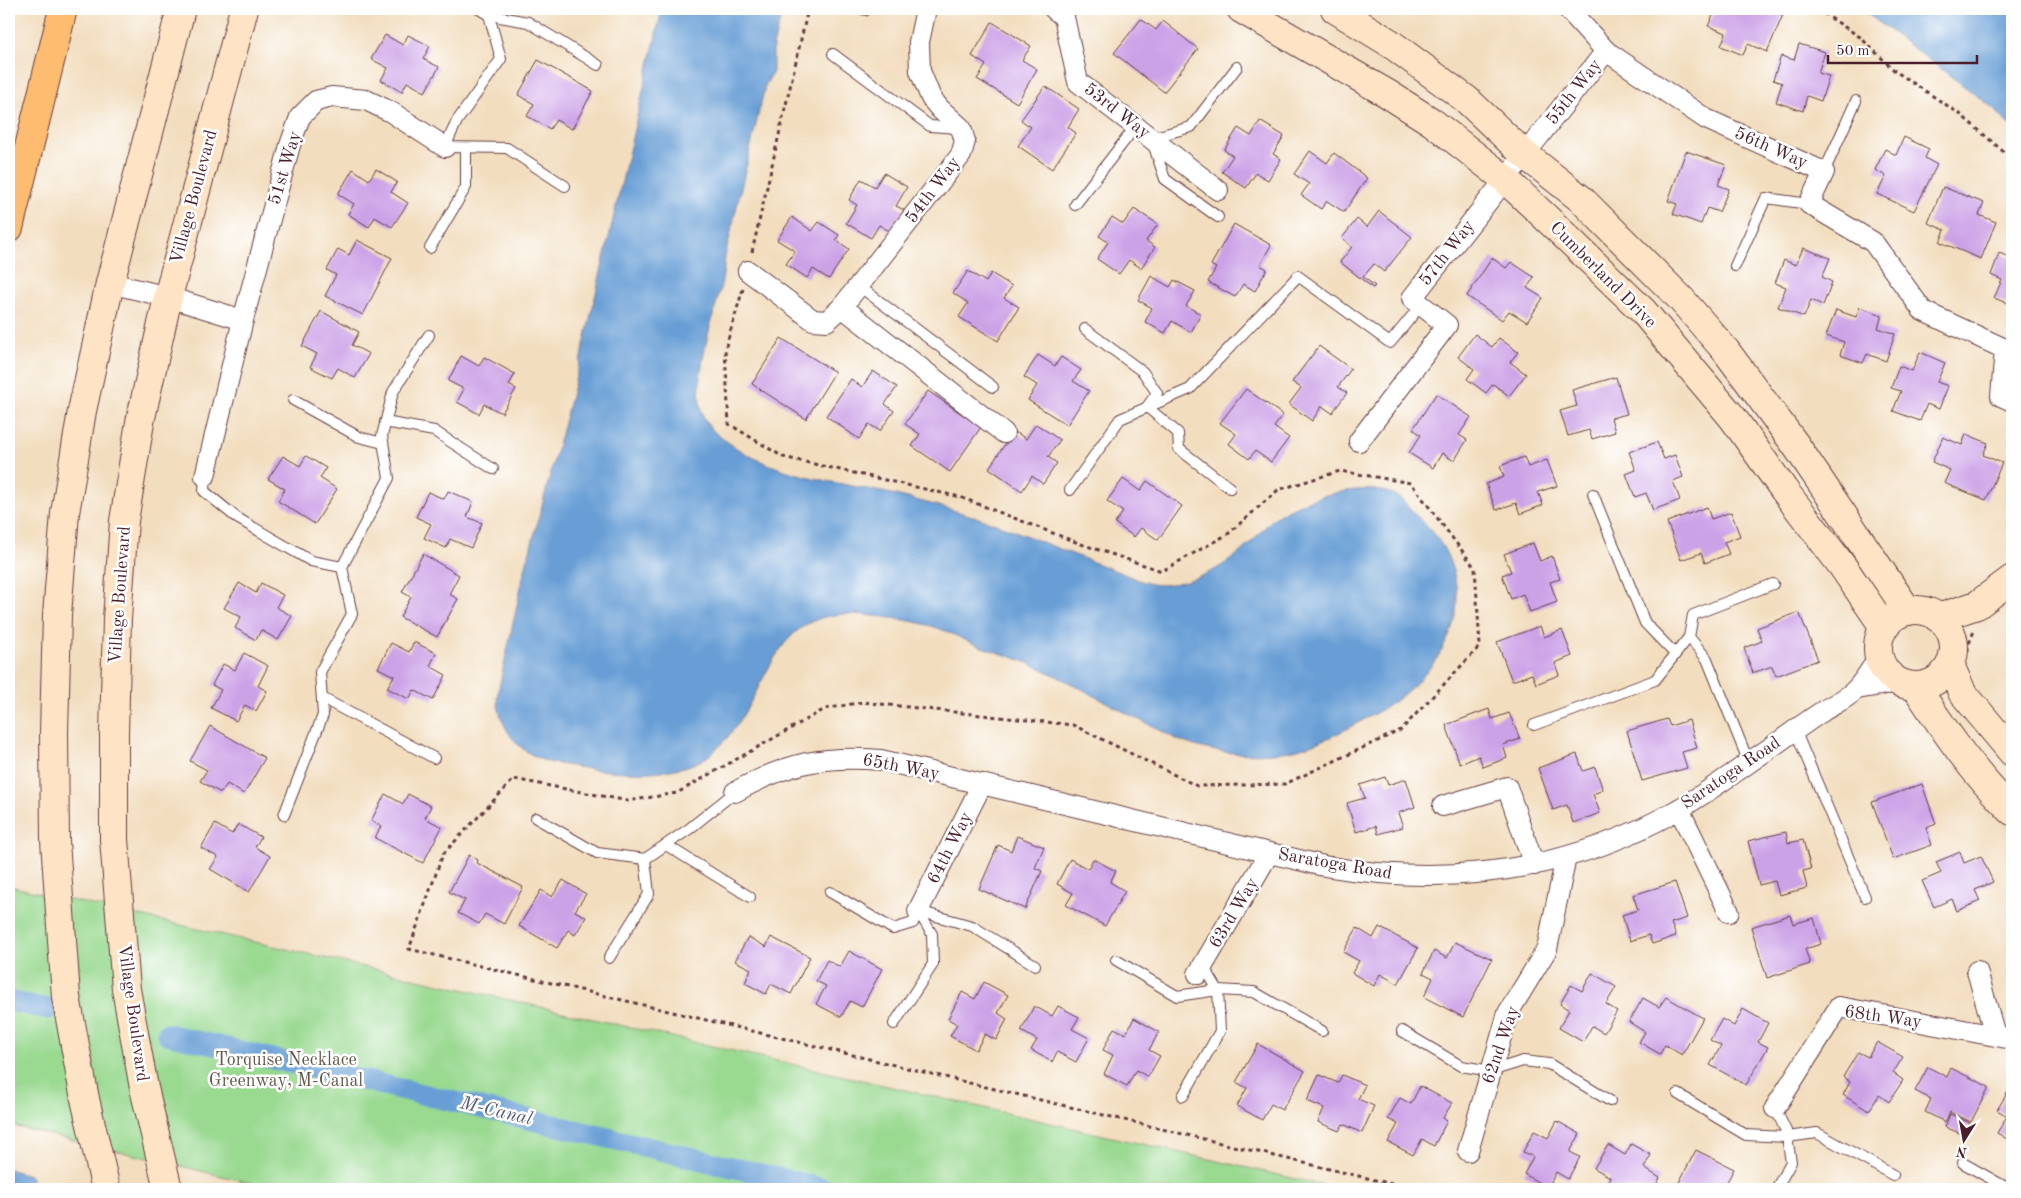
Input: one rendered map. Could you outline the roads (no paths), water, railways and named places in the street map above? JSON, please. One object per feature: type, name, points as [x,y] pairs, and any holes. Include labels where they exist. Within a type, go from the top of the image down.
[{"type":"highway","points":[[9,228],[63,9]]},
{"type":"street","points":[[106,1189],[85,1099],[66,997],[55,841],[54,733],[57,615],[65,513],[82,411],[110,283],[181,9]]},
{"type":"street","name":"Village Boulevard","points":[[168,1189],[144,1088],[126,989],[114,839],[117,619],[124,520],[140,422],[168,297],[244,9]]},
{"type":"street","points":[[926,9],[919,42],[920,71],[931,98],[961,128]]},
{"type":"street","name":"53rd Way","points":[[1054,9],[1064,17],[1078,82],[1218,190]]},
{"type":"street","name":"Cumberland Drive","points":[[1241,9],[1388,94],[1432,122],[1505,179],[1643,312],[1733,418],[1843,568],[1884,628]]},
{"type":"street","points":[[1335,9],[1390,43],[1467,100],[1524,154],[1581,199],[1680,299],[1726,351],[1795,444],[1908,611]]},
{"type":"street","name":"55th Way","points":[[1524,154],[1606,51],[1568,9]]},
{"type":"street","name":"56th Way","points":[[1606,51],[1706,119],[1824,172],[1809,204]]},
{"type":"street","name":"51st Way","points":[[205,476],[243,320],[290,145],[300,117],[316,101],[332,97],[366,100],[391,112],[444,147]]},
{"type":"street","name":"54th Way","points":[[748,271],[813,320],[827,320],[842,307],[961,155],[965,141],[961,128]]},
{"type":"street","name":"57th Way","points":[[1359,441],[1446,325],[1412,298],[1524,154]]},
{"type":"street","points":[[1809,204],[1873,242],[1923,311],[2005,350],[2001,396],[2012,400]]},
{"type":"street","points":[[110,283],[168,297],[243,320]]},
{"type":"street","points":[[842,307],[1004,433]]},
{"type":"street","points":[[1938,618],[1977,605],[2012,579]]},
{"type":"street","points":[[1907,684],[1936,680],[1952,655],[1977,605]]},
{"type":"street","points":[[2012,752],[1962,692],[1946,625],[1929,612],[1918,610],[1898,614],[1884,628],[1879,638],[1879,657],[1885,670],[1907,684],[1987,786],[2012,811]]},
{"type":"street","name":"Saratoga Road","points":[[982,784],[1324,866],[1360,872],[1414,876],[1469,875],[1534,865],[1566,857],[1607,843],[1649,825],[1679,809],[1857,689],[1879,657]]},
{"type":"street","name":"Saratoga Road","points":[[1857,689],[1907,684]]},
{"type":"street","name":"65th Way","points":[[735,792],[762,777],[790,766],[820,759],[851,758],[881,760],[982,784]]},
{"type":"street","name":"64th Way","points":[[918,911],[982,784]]},
{"type":"street","points":[[1442,806],[1507,787],[1534,865]]},
{"type":"street","points":[[1679,809],[1729,912]]},
{"type":"street","name":"63rd Way","points":[[1201,969],[1269,853]]},
{"type":"street","name":"62nd Way","points":[[1468,1151],[1508,1013],[1547,949],[1566,857]]},
{"type":"street","points":[[1977,971],[2004,1037]]},
{"type":"street","name":"68th Way","points":[[1775,1108],[1839,1008],[2004,1037]]},
{"type":"lane","points":[[479,9],[528,22],[598,65]]},
{"type":"lane","points":[[490,12],[501,60],[457,121],[444,147],[506,148],[564,186]]},
{"type":"lane","points":[[833,54],[930,126],[961,128]]},
{"type":"lane","points":[[1075,205],[1144,132],[1191,127],[1236,67]]},
{"type":"lane","points":[[1824,172],[1856,101]]},
{"type":"lane","points":[[1144,132],[1165,179],[1218,217]]},
{"type":"lane","points":[[430,248],[466,187],[466,148]]},
{"type":"lane","points":[[1735,266],[1766,198],[1809,204]]},
{"type":"lane","points":[[1070,490],[1120,419],[1190,389],[1298,276],[1390,343],[1420,304]]},
{"type":"lane","points":[[859,286],[993,388]]},
{"type":"lane","points":[[1085,329],[1143,372],[1157,393],[1147,407]]},
{"type":"lane","points":[[284,815],[323,715],[320,672],[352,614],[342,567],[389,478],[382,436],[393,392],[429,335]]},
{"type":"lane","points":[[293,400],[359,437],[383,444]]},
{"type":"lane","points":[[1147,407],[1178,434],[1179,449],[1230,488]]},
{"type":"lane","points":[[385,422],[434,432],[493,468]]},
{"type":"lane","points":[[205,476],[204,491],[237,518],[311,561],[342,567]]},
{"type":"lane","points":[[1593,494],[1645,623],[1675,654]]},
{"type":"lane","points":[[1534,725],[1656,680],[1688,637],[1694,615],[1773,584]]},
{"type":"lane","points":[[1688,637],[1707,659],[1749,763]]},
{"type":"lane","points":[[322,698],[434,758]]},
{"type":"lane","points":[[1796,730],[1865,898]]},
{"type":"lane","points":[[536,818],[597,853],[645,860],[735,792]]},
{"type":"lane","points":[[666,845],[750,897]]},
{"type":"lane","points":[[609,958],[649,894],[645,860]]},
{"type":"lane","points":[[830,892],[893,929],[913,923],[918,911]]},
{"type":"lane","points":[[918,911],[972,926],[1035,965]]},
{"type":"lane","points":[[894,1024],[933,964],[932,934],[918,911]]},
{"type":"lane","points":[[1116,960],[1177,996],[1218,990],[1254,992],[1322,1031]]},
{"type":"lane","points":[[1183,1096],[1220,1031],[1218,990],[1201,969]]},
{"type":"lane","points":[[1402,1032],[1462,1066],[1491,1071],[1523,1061],[1549,1064],[1610,1102]]},
{"type":"lane","points":[[1678,1094],[1746,1134],[1787,1137],[1817,1133],[1893,1175]]},
{"type":"lane","points":[[1775,1108],[1786,1131],[1791,1162],[1776,1189]]},
{"type":"lane","points":[[1963,1163],[2009,1189]]},
{"type":"water","points":[[662,9],[783,9],[773,46],[773,72],[765,86],[704,356],[699,393],[705,420],[712,430],[747,454],[785,470],[825,481],[936,505],[999,525],[1156,585],[1186,581],[1221,566],[1241,552],[1273,519],[1313,499],[1346,491],[1377,490],[1390,493],[1404,502],[1432,531],[1445,551],[1454,575],[1457,600],[1452,628],[1446,643],[1427,671],[1403,695],[1389,705],[1326,739],[1305,747],[1282,752],[1257,754],[1231,753],[1206,749],[1184,742],[1050,673],[976,645],[938,628],[915,622],[865,615],[834,615],[811,622],[793,635],[778,652],[742,717],[727,738],[713,753],[688,766],[655,772],[619,772],[550,762],[538,758],[521,747],[504,725],[497,697],[523,577],[579,366]]},
{"type":"water","points":[[1861,9],[2012,9],[2012,128],[1993,108]]},
{"type":"water","points":[[9,1169],[29,1175],[37,1189],[9,1189]]},
{"type":"waterway","name":"M-Canal","points":[[9,1001],[48,1009]]},
{"type":"waterway","name":"M-Canal","points":[[167,1034],[825,1189]]},
{"type":"park label","name":"Torquise Necklace Greenway, M-Canal","points":[[286,1070]]}]
